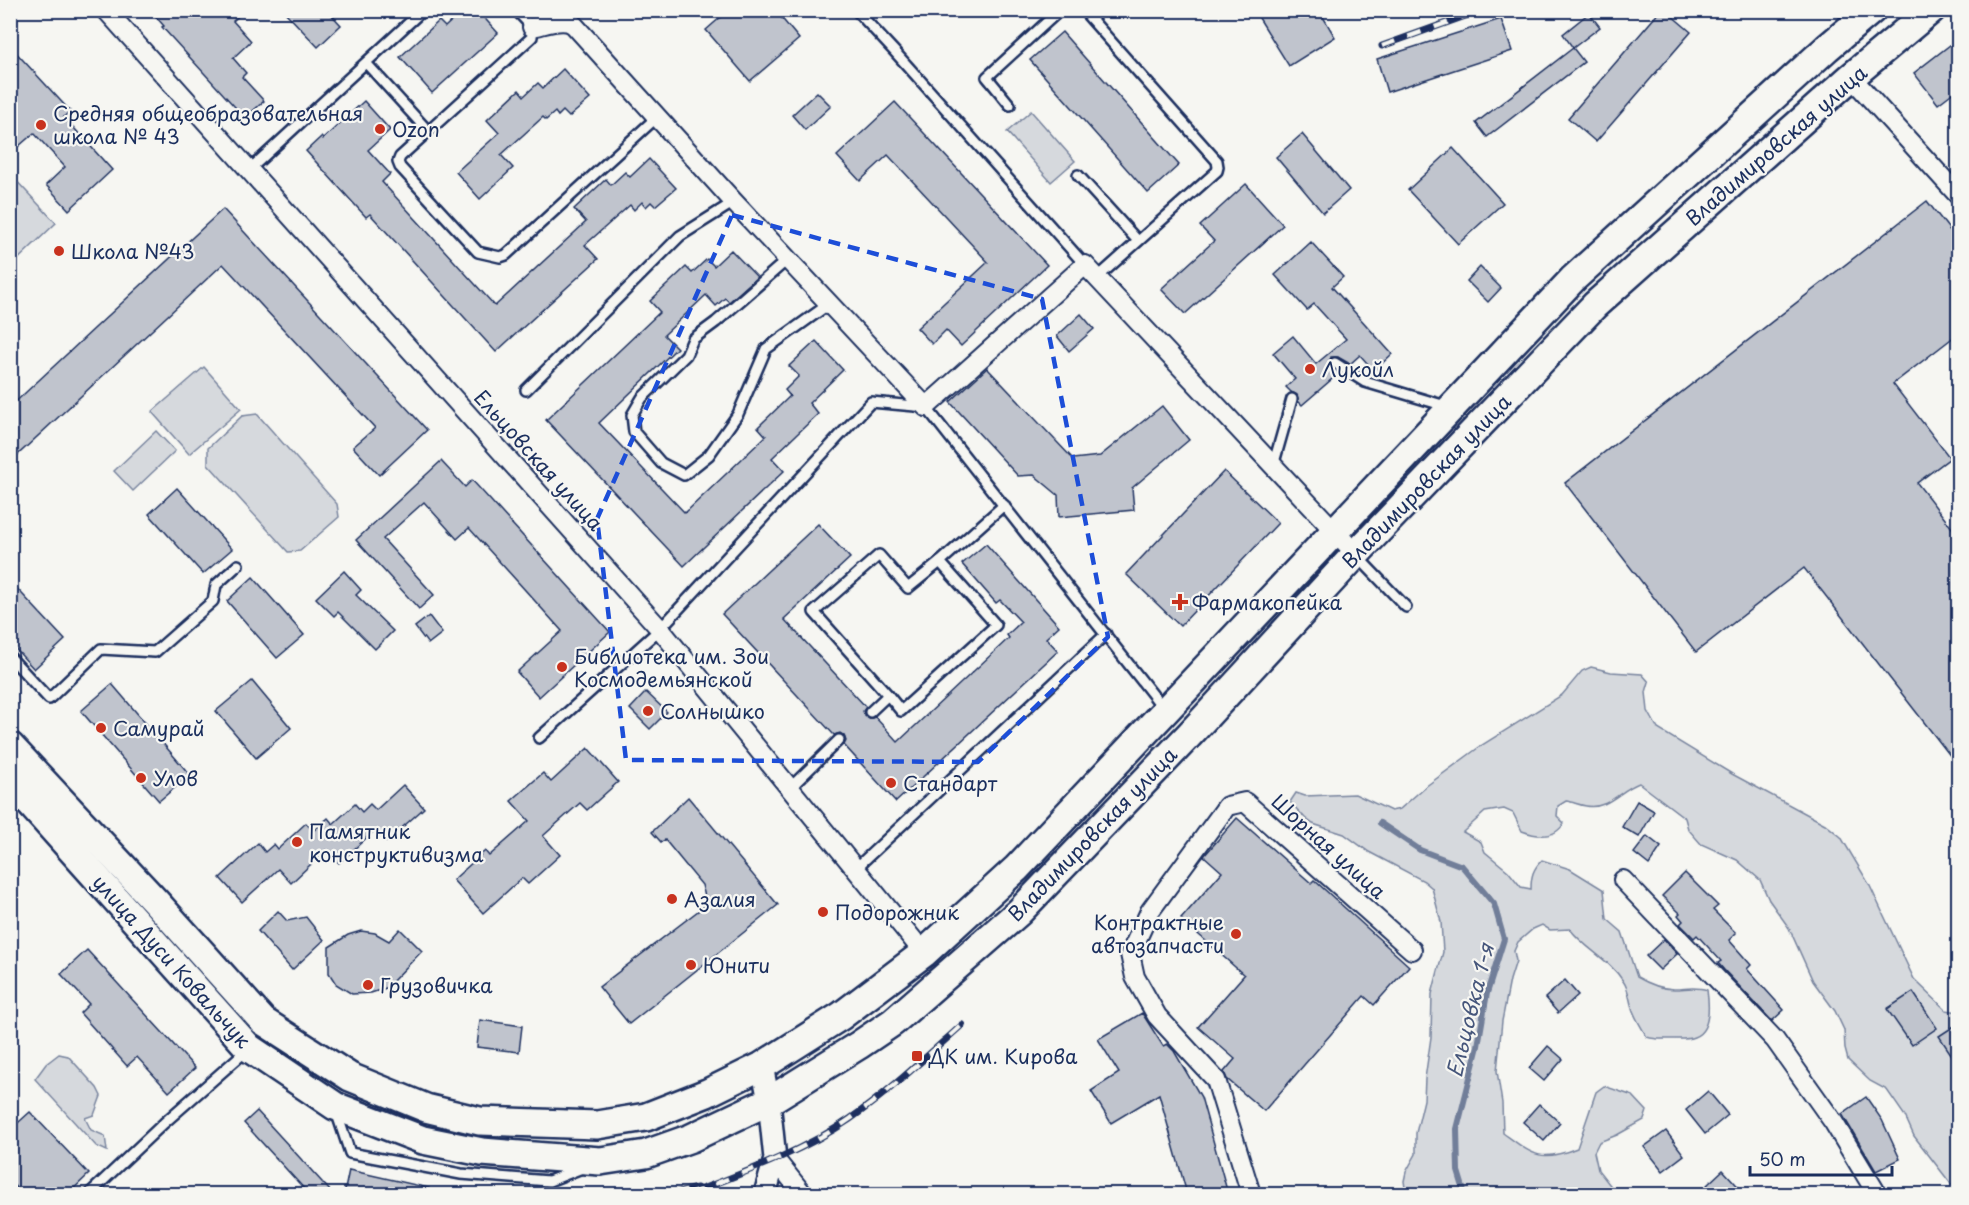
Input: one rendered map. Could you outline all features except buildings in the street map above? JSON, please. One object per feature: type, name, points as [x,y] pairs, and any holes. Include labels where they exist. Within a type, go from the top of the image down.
[{"type":"main road","name":"Владимировская улица","points":[[762,1066],[841,1016],[924,952],[1017,868],[1574,279],[1827,48],[1872,10]]},
{"type":"main road","name":"Владимировская улица","points":[[769,1101],[893,1022],[1019,912],[1190,734],[1356,554],[1595,305],[1851,77],[1931,10]]},
{"type":"main road","name":"улица Дуси Ковальчук","points":[[10,746],[156,902],[263,1021],[350,1077],[426,1108],[480,1121],[597,1125],[646,1117],[707,1093],[762,1066]]},
{"type":"main road","name":"улица Дуси Ковальчук","points":[[10,781],[249,1048],[335,1106],[423,1140],[482,1152],[600,1161],[646,1154],[680,1142],[769,1101]]},
{"type":"street","name":"Ельцовская улица","points":[[106,10],[660,629],[924,952]]},
{"type":"street","points":[[532,27],[569,21],[926,407],[1091,272],[1356,554]]},
{"type":"street","points":[[1851,77],[1959,195]]},
{"type":"street","name":"Шорная улица","points":[[1251,1194],[1216,1080],[1157,1016],[1135,978],[1131,954],[1150,911],[1227,806],[1245,802],[1412,950]]},
{"type":"street","points":[[1623,880],[1775,1040],[1834,1123],[1877,1194]]},
{"type":"street","points":[[762,1066],[769,1101],[775,1159],[765,1194]]},
{"type":"street","points":[[775,1159],[803,1194]]},
{"type":"lane","points":[[516,10],[532,27],[532,37],[428,131],[398,162],[400,167],[478,252],[500,257],[506,255],[657,117]]},
{"type":"lane","points":[[855,10],[1091,272],[1138,242],[1217,171],[1218,167],[1217,162],[1083,10]]},
{"type":"lane","points":[[1010,105],[987,77],[1060,10]]},
{"type":"lane","points":[[249,170],[418,12]]},
{"type":"lane","points":[[366,63],[428,131]]},
{"type":"lane","points":[[1078,175],[1138,242]]},
{"type":"lane","points":[[526,390],[680,236],[734,202]]},
{"type":"lane","points":[[788,259],[716,322],[693,339],[686,355],[642,398],[632,415],[634,432],[661,463],[684,475],[709,455],[738,414],[766,349],[829,304]]},
{"type":"lane","points":[[1335,363],[1365,381],[1452,407]]},
{"type":"lane","points":[[1273,467],[1292,399]]},
{"type":"lane","points":[[539,738],[660,629],[871,402],[926,407],[1165,710]]},
{"type":"lane","points":[[940,562],[996,625],[901,711],[814,612],[879,555],[908,588],[1004,505]]},
{"type":"lane","points":[[1356,554],[1406,607]]},
{"type":"lane","points":[[10,657],[49,699],[101,649],[155,652],[213,601],[216,585],[238,565]]},
{"type":"lane","points":[[855,869],[1106,633]]},
{"type":"lane","points":[[870,712],[888,695]]},
{"type":"lane","points":[[790,788],[839,740]]},
{"type":"lane","points":[[89,1194],[249,1048]]},
{"type":"lane","points":[[335,1106],[350,1153],[461,1174],[549,1181],[600,1161]]},
{"type":"highlighted area","points":[[732,215],[1042,299],[1108,637],[978,762],[626,760],[597,519]]},
{"type":"shaded area","points":[[1031,111],[1075,161],[1051,182],[1007,132]]},
{"type":"shaded area","points":[[11,175],[56,223],[11,266]]},
{"type":"shaded area","points":[[204,367],[241,409],[189,454],[152,412]]},
{"type":"shaded area","points":[[257,414],[337,504],[339,517],[300,551],[288,552],[208,464],[208,448],[242,416]]},
{"type":"shaded area","points":[[156,431],[175,451],[133,491],[114,471]]},
{"type":"shaded area","points":[[1591,667],[1611,672],[1642,674],[1649,682],[1646,692],[1648,711],[1658,729],[1732,774],[1825,824],[1841,837],[1869,884],[1914,979],[1946,1010],[1958,1012],[1958,1193],[1914,1136],[1905,1116],[1887,1090],[1870,1081],[1848,1060],[1844,1030],[1835,1011],[1813,981],[1789,928],[1769,900],[1760,880],[1737,860],[1701,844],[1688,829],[1685,818],[1639,783],[1601,805],[1586,806],[1566,801],[1558,806],[1557,816],[1564,823],[1551,834],[1534,835],[1522,831],[1513,813],[1504,809],[1485,812],[1463,832],[1481,842],[1485,852],[1508,871],[1521,887],[1531,889],[1533,873],[1542,860],[1570,869],[1604,890],[1607,919],[1622,932],[1637,977],[1664,988],[1707,990],[1708,1016],[1700,1034],[1685,1039],[1653,1039],[1647,1037],[1639,1023],[1632,1008],[1627,987],[1618,974],[1570,929],[1550,930],[1542,925],[1533,929],[1518,942],[1514,951],[1516,961],[1502,1021],[1497,1071],[1502,1103],[1503,1133],[1522,1147],[1537,1154],[1545,1156],[1564,1153],[1577,1148],[1596,1092],[1604,1086],[1633,1096],[1647,1111],[1644,1120],[1599,1142],[1594,1152],[1598,1170],[1617,1194],[1406,1194],[1404,1181],[1406,1172],[1416,1154],[1416,1133],[1424,1100],[1431,1037],[1432,994],[1443,952],[1441,922],[1432,888],[1424,881],[1369,852],[1344,834],[1313,824],[1290,802],[1296,793],[1305,796],[1355,794],[1391,811],[1400,809],[1425,787],[1482,745],[1562,695],[1582,671]]},
{"type":"shaded area","points":[[59,1054],[68,1056],[97,1088],[101,1096],[94,1115],[85,1118],[91,1130],[105,1136],[107,1151],[96,1146],[35,1079],[46,1064]]},
{"type":"waterway","name":"Ельцовка 1-я","points":[[1380,823],[1420,850],[1462,866],[1494,904],[1504,939],[1487,993],[1478,1046],[1457,1129],[1458,1171],[1465,1194]]},
{"type":"railway","points":[[1382,46],[1482,10]]},
{"type":"railway","points":[[689,1194],[772,1161],[832,1131],[879,1097],[962,1025]]},
{"type":"railway","points":[[673,1194],[697,1188]]},
{"type":"place","name":"Средняя общеобразовательная школа № 43","points":[[41,125]]},
{"type":"place","name":"Ozon","points":[[380,129]]},
{"type":"place","name":"Школа №43","points":[[59,251]]},
{"type":"place","name":"Лукойл","points":[[1310,369]]},
{"type":"place","name":"Фармакопейка","points":[[1180,602]]},
{"type":"place","name":"Библиотека им. Зои Космодемьянской","points":[[562,667]]},
{"type":"place","name":"Солнышко","points":[[648,711]]},
{"type":"place","name":"Самурай","points":[[101,728]]},
{"type":"place","name":"Улов","points":[[141,778]]},
{"type":"place","name":"Стандарт","points":[[891,783]]},
{"type":"place","name":"Памятник конструктивизма","points":[[297,842]]},
{"type":"place","name":"Азалия","points":[[672,899]]},
{"type":"place","name":"Подорожник","points":[[823,912]]},
{"type":"place","name":"Контрактные автозапчасти","points":[[1236,934]]},
{"type":"place","name":"Юнити","points":[[691,965]]},
{"type":"place","name":"Грузовичка","points":[[368,985]]},
{"type":"place","name":"ДК им. Кирова","points":[[917,1056]]}]
